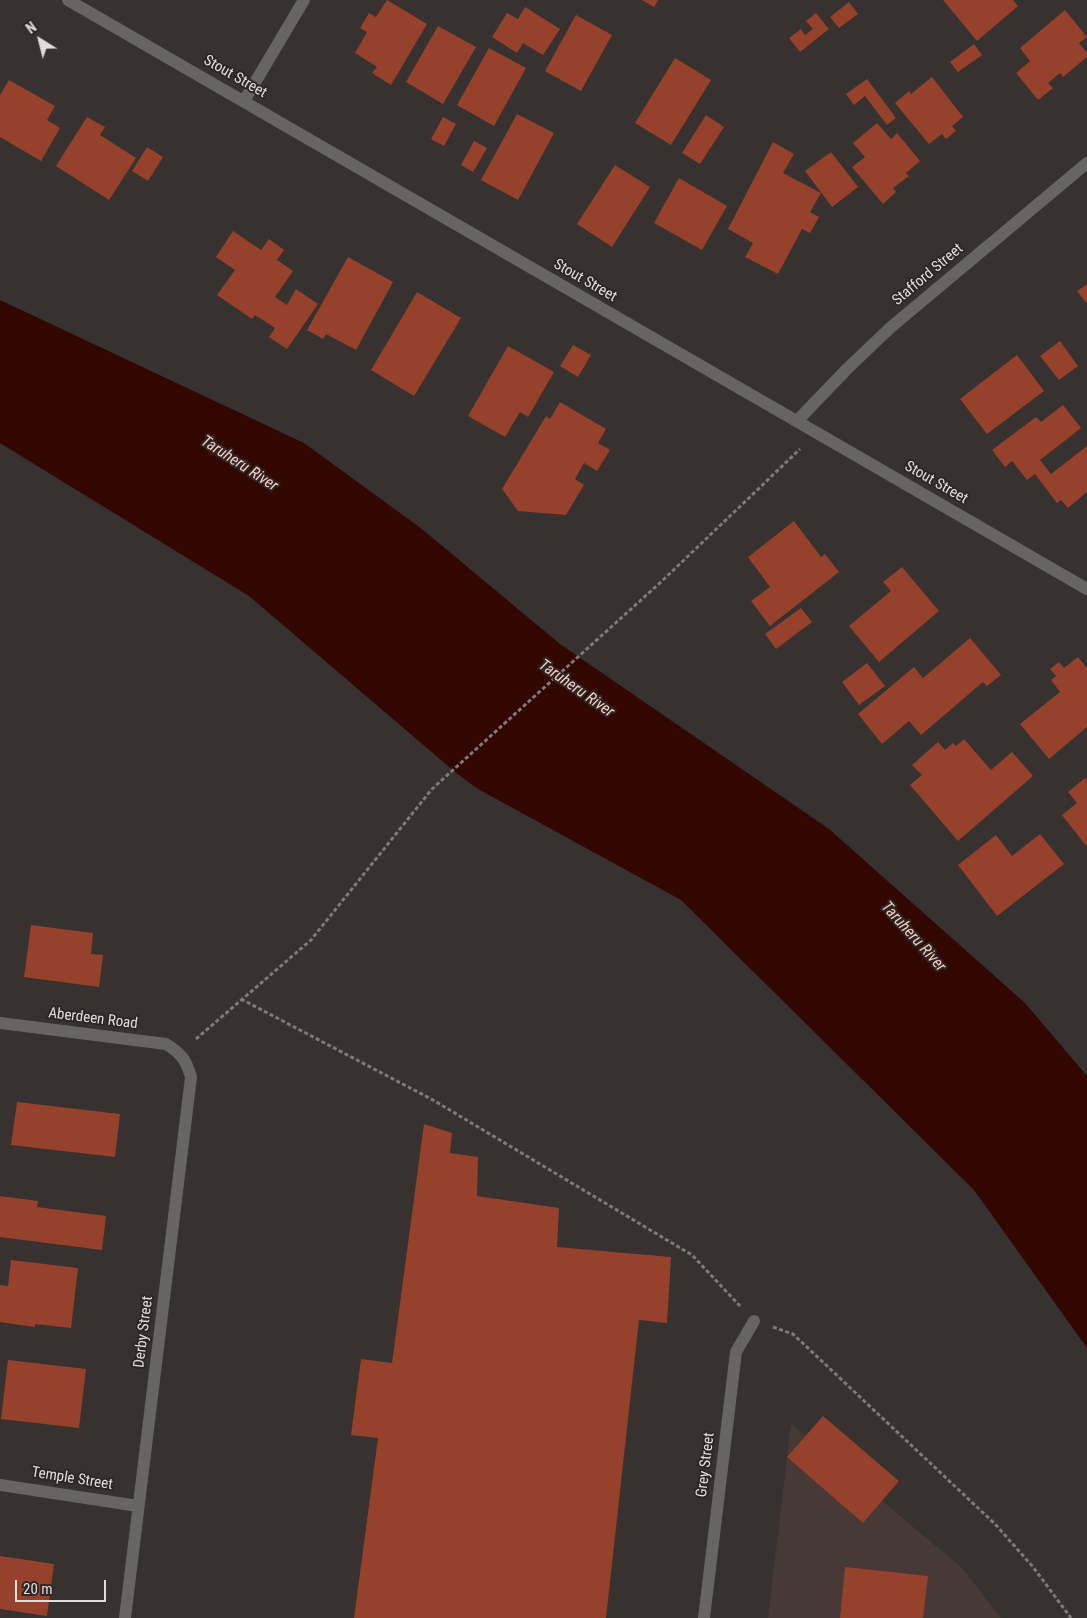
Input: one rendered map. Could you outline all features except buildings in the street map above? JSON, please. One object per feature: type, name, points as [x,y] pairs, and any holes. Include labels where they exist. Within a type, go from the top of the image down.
[{"type":"street","name":"Stout Street","points":[[68,0],[1087,588]]},
{"type":"street","points":[[244,101],[304,0]]},
{"type":"street","name":"Stafford Street","points":[[797,421],[890,328],[1087,163]]},
{"type":"street","name":"Aberdeen Road","points":[[0,1023],[166,1044],[180,1052]]},
{"type":"street","name":"Derby Street","points":[[125,1618],[190,1097],[191,1077],[187,1064],[180,1052]]},
{"type":"street","name":"Grey Street","points":[[704,1618],[736,1352],[754,1321]]},
{"type":"street","name":"Temple Street","points":[[0,1485],[138,1506]]},
{"type":"path","points":[[180,1052],[311,940],[432,789],[662,581],[816,433]]},
{"type":"path","points":[[241,999],[432,1100],[692,1255],[754,1321],[792,1334],[995,1524],[1033,1567],[1071,1618]]},
{"type":"shaded area","points":[[791,1424],[962,1568],[1001,1618],[768,1618]]},
{"type":"water","name":"Taruheru River","points":[[0,300],[304,443],[422,529],[560,644],[829,829],[1025,1003],[1087,1076],[1087,1348],[974,1190],[681,900],[478,789],[455,772],[249,596],[0,443]]}]
